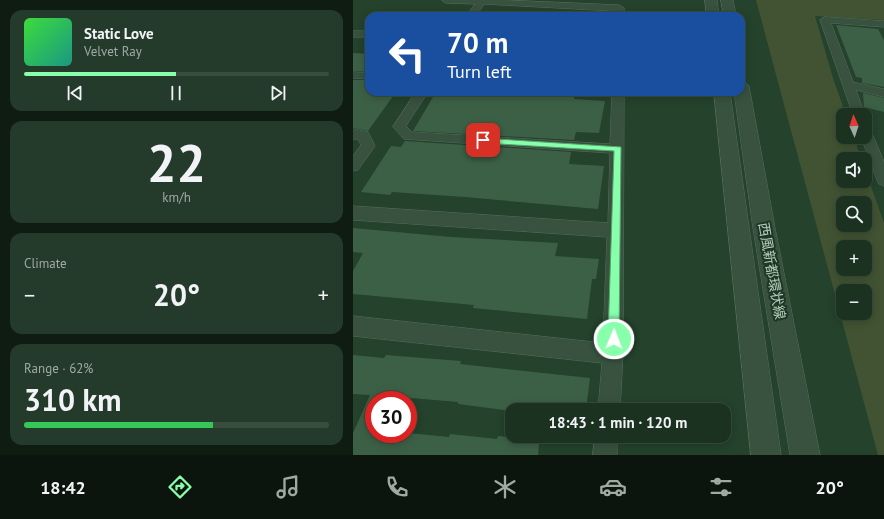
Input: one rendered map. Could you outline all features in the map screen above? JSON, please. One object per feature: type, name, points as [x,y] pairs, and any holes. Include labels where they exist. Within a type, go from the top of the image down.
[{"type":"street","points":[[446,0],[619,8],[619,12]]},
{"type":"street","points":[[711,0],[712,12]]},
{"type":"street","points":[[727,0],[729,12]]},
{"type":"street","points":[[474,12],[481,2]]},
{"type":"street","points":[[856,108],[825,20],[884,24]]},
{"type":"street","points":[[353,34],[365,34]]},
{"type":"street","points":[[353,75],[365,76]]},
{"type":"street","points":[[847,84],[884,93]]},
{"type":"street","points":[[419,96],[399,127],[409,136],[618,149]]},
{"type":"street","points":[[610,403],[613,354],[618,96]]},
{"type":"street","name":"西風新都環状線","points":[[722,96],[766,455]]},
{"type":"street","name":"西風新都環状線","points":[[743,96],[764,228],[805,455]]},
{"type":"street","points":[[353,134],[363,135],[368,146],[353,166]]},
{"type":"street","points":[[872,137],[884,142]]},
{"type":"street","points":[[870,144],[884,180]]},
{"type":"street","points":[[353,213],[615,231]]},
{"type":"street","points":[[353,326],[613,354]]},
{"type":"street","points":[[605,455],[606,443]]},
{"type":"green space","points":[[756,0],[884,0],[884,20],[815,16],[844,108],[836,108],[836,144],[856,144],[859,152],[836,152],[836,188],[872,188],[884,223],[884,455],[878,455],[842,320],[872,320],[872,284],[836,284],[836,298]]},
{"type":"building","points":[[836,25],[878,29],[884,40],[884,87],[862,83],[862,78],[856,77]]},
{"type":"building","points":[[353,53],[365,54],[365,72],[353,71]]},
{"type":"building","points":[[353,80],[365,80],[365,96],[393,96],[368,131],[353,128]]},
{"type":"building","points":[[863,93],[884,98],[884,112],[864,107]]},
{"type":"building","points":[[434,96],[575,96],[574,99],[605,101],[599,133],[576,132],[574,140],[413,131]]},
{"type":"building","points":[[405,141],[571,152],[569,164],[604,166],[598,209],[465,197],[392,192],[390,195],[361,192],[391,146],[401,147]]},
{"type":"building","points":[[353,228],[451,237],[558,243],[555,256],[599,259],[596,279],[592,279],[587,319],[473,308],[474,305],[353,294],[353,271],[363,253],[353,252]]},
{"type":"building","points":[[353,355],[384,358],[386,355],[461,361],[460,364],[590,378],[587,403],[505,403],[505,410],[458,404],[458,402],[417,398],[417,391],[365,391],[365,395],[353,394]]},
{"type":"building","points":[[365,406],[365,443],[417,443],[417,434],[449,437],[450,434],[497,439],[498,436],[505,437],[505,443],[539,444],[538,455],[353,455],[353,433]]},
{"type":"route","points":[[483,140],[618,149],[615,231],[614,339]]}]
